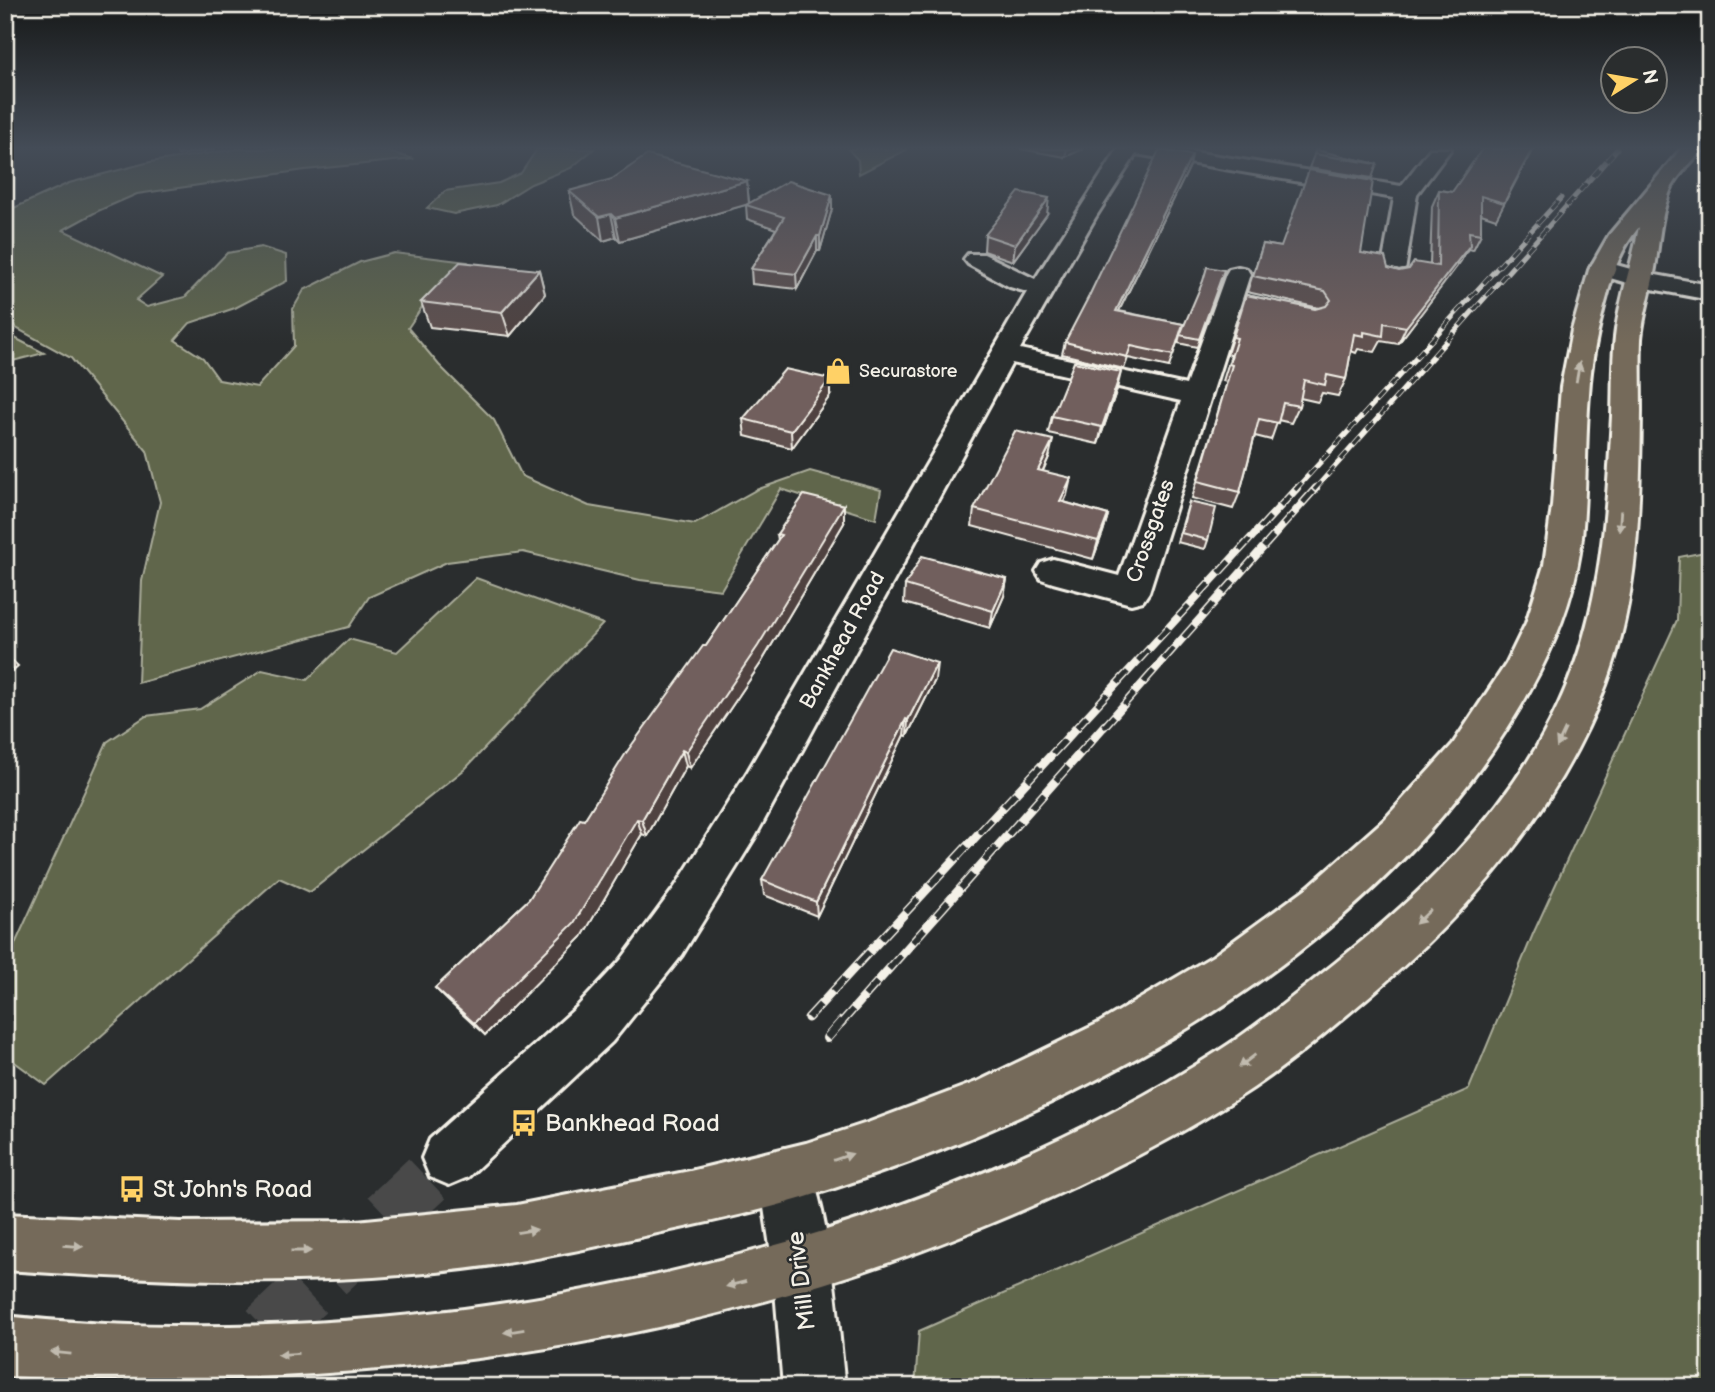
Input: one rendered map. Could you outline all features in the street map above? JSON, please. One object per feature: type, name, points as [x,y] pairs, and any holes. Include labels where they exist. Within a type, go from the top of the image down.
[{"type":"main road","points":[[5,1346],[76,1354],[199,1359],[421,1344],[517,1331],[615,1313],[802,1266],[888,1237],[985,1198],[1093,1148],[1234,1071],[1361,975],[1456,886],[1495,838],[1550,761],[1592,672],[1606,628],[1616,579],[1627,418],[1629,334],[1621,274],[1610,249],[1640,214]]},
{"type":"main road","points":[[5,1242],[144,1251],[331,1252],[472,1240],[586,1222],[786,1175],[937,1124],[1058,1070],[1157,1020],[1254,956],[1334,895],[1439,793],[1484,734],[1516,680],[1546,619],[1562,561],[1570,502],[1576,385],[1588,316],[1621,274],[1648,214]]},
{"type":"street","name":"Bankhead Road","points":[[449,1158],[561,1056],[637,978],[690,904],[751,802],[1003,353],[1086,214]]},
{"type":"street","points":[[1392,278],[1403,214]]},
{"type":"street","points":[[976,259],[1019,282],[1041,288]]},
{"type":"street","points":[[1621,274],[1710,293]]},
{"type":"street","name":"Crossgates","points":[[1053,570],[1131,592],[1196,396],[1242,292]]},
{"type":"street","points":[[1003,353],[1196,396]]},
{"type":"street","name":"Mill Drive","points":[[786,1175],[802,1266],[814,1387]]},
{"type":"green space","points":[[5,214],[93,214],[63,230],[162,277],[136,300],[147,307],[185,297],[227,253],[261,247],[286,255],[287,281],[235,308],[190,323],[175,340],[203,358],[219,380],[257,387],[294,346],[293,309],[304,290],[360,262],[394,253],[467,262],[430,295],[408,328],[439,365],[494,420],[522,476],[589,506],[695,524],[756,490],[810,471],[881,490],[876,519],[781,489],[721,590],[640,580],[523,552],[447,562],[369,597],[349,627],[138,683],[142,581],[160,502],[147,451],[71,358],[5,322]]},
{"type":"green space","points":[[5,333],[44,353],[5,363]]},
{"type":"green space","points":[[1710,551],[1710,1387],[915,1387],[919,1331],[1469,1089],[1533,934],[1677,620],[1679,557]]},
{"type":"green space","points":[[476,578],[603,624],[465,769],[310,892],[279,878],[46,1085],[5,1055],[5,966],[107,742],[146,716],[200,709],[262,670],[307,680],[349,639],[397,652]]},
{"type":"building","points":[[595,214],[629,214],[615,218],[611,214],[599,217]]},
{"type":"building","points":[[774,214],[826,214],[820,236],[817,236],[796,274],[751,269],[784,217]]},
{"type":"building","points":[[1002,214],[1037,214],[1015,245],[985,235]]},
{"type":"building","points":[[1128,214],[1163,214],[1116,311],[1183,324],[1173,355],[1131,346],[1127,357],[1065,342]]},
{"type":"building","points":[[1293,214],[1368,214],[1361,253],[1385,257],[1388,268],[1399,271],[1409,269],[1414,262],[1438,266],[1439,214],[1481,214],[1481,234],[1469,232],[1470,245],[1406,327],[1384,323],[1383,336],[1364,332],[1364,336],[1354,334],[1346,379],[1327,375],[1325,385],[1304,380],[1299,406],[1283,403],[1278,423],[1259,419],[1240,492],[1198,481],[1232,365],[1229,364],[1237,338],[1233,337],[1246,295],[1315,309],[1326,306],[1331,300],[1325,291],[1253,276],[1263,244],[1281,247]]},
{"type":"building","points":[[460,262],[539,270],[502,312],[421,302]]},
{"type":"building","points":[[1207,267],[1224,270],[1199,339],[1180,335],[1203,281]]},
{"type":"building","points":[[1074,362],[1121,372],[1102,427],[1052,416]]},
{"type":"building","points":[[785,369],[830,379],[791,431],[743,419]]},
{"type":"building","points":[[1015,431],[1053,440],[1038,470],[1071,478],[1060,501],[1108,515],[1098,541],[974,509]]},
{"type":"building","points":[[804,495],[844,505],[758,646],[686,752],[682,750],[642,820],[637,819],[574,923],[474,1023],[435,988],[529,899],[626,753],[703,646],[706,646],[781,535],[777,534]]},
{"type":"building","points":[[1189,502],[1216,508],[1208,540],[1181,533]]},
{"type":"building","points":[[922,556],[1007,579],[993,611],[905,585]]},
{"type":"building","points":[[890,648],[937,663],[908,720],[906,719],[816,902],[762,880]]},
{"type":"tunnel","points":[[206,1387],[449,1158]]},
{"type":"railway","points":[[1295,490],[1546,214]]},
{"type":"railway","points":[[1314,490],[1559,214]]},
{"type":"railway","points":[[1077,727],[1297,488]]},
{"type":"railway","points":[[1104,727],[1316,488]]},
{"type":"railway","points":[[808,1018],[1079,725]]},
{"type":"railway","points":[[841,1023],[1105,725]]},
{"type":"railway","points":[[827,1038],[842,1021]]},
{"type":"place","name":"Securastore","points":[[838,371]]},
{"type":"place","name":"Bankhead Road","points":[[524,1123]]},
{"type":"place","name":"St John's Road","points":[[132,1189]]}]
